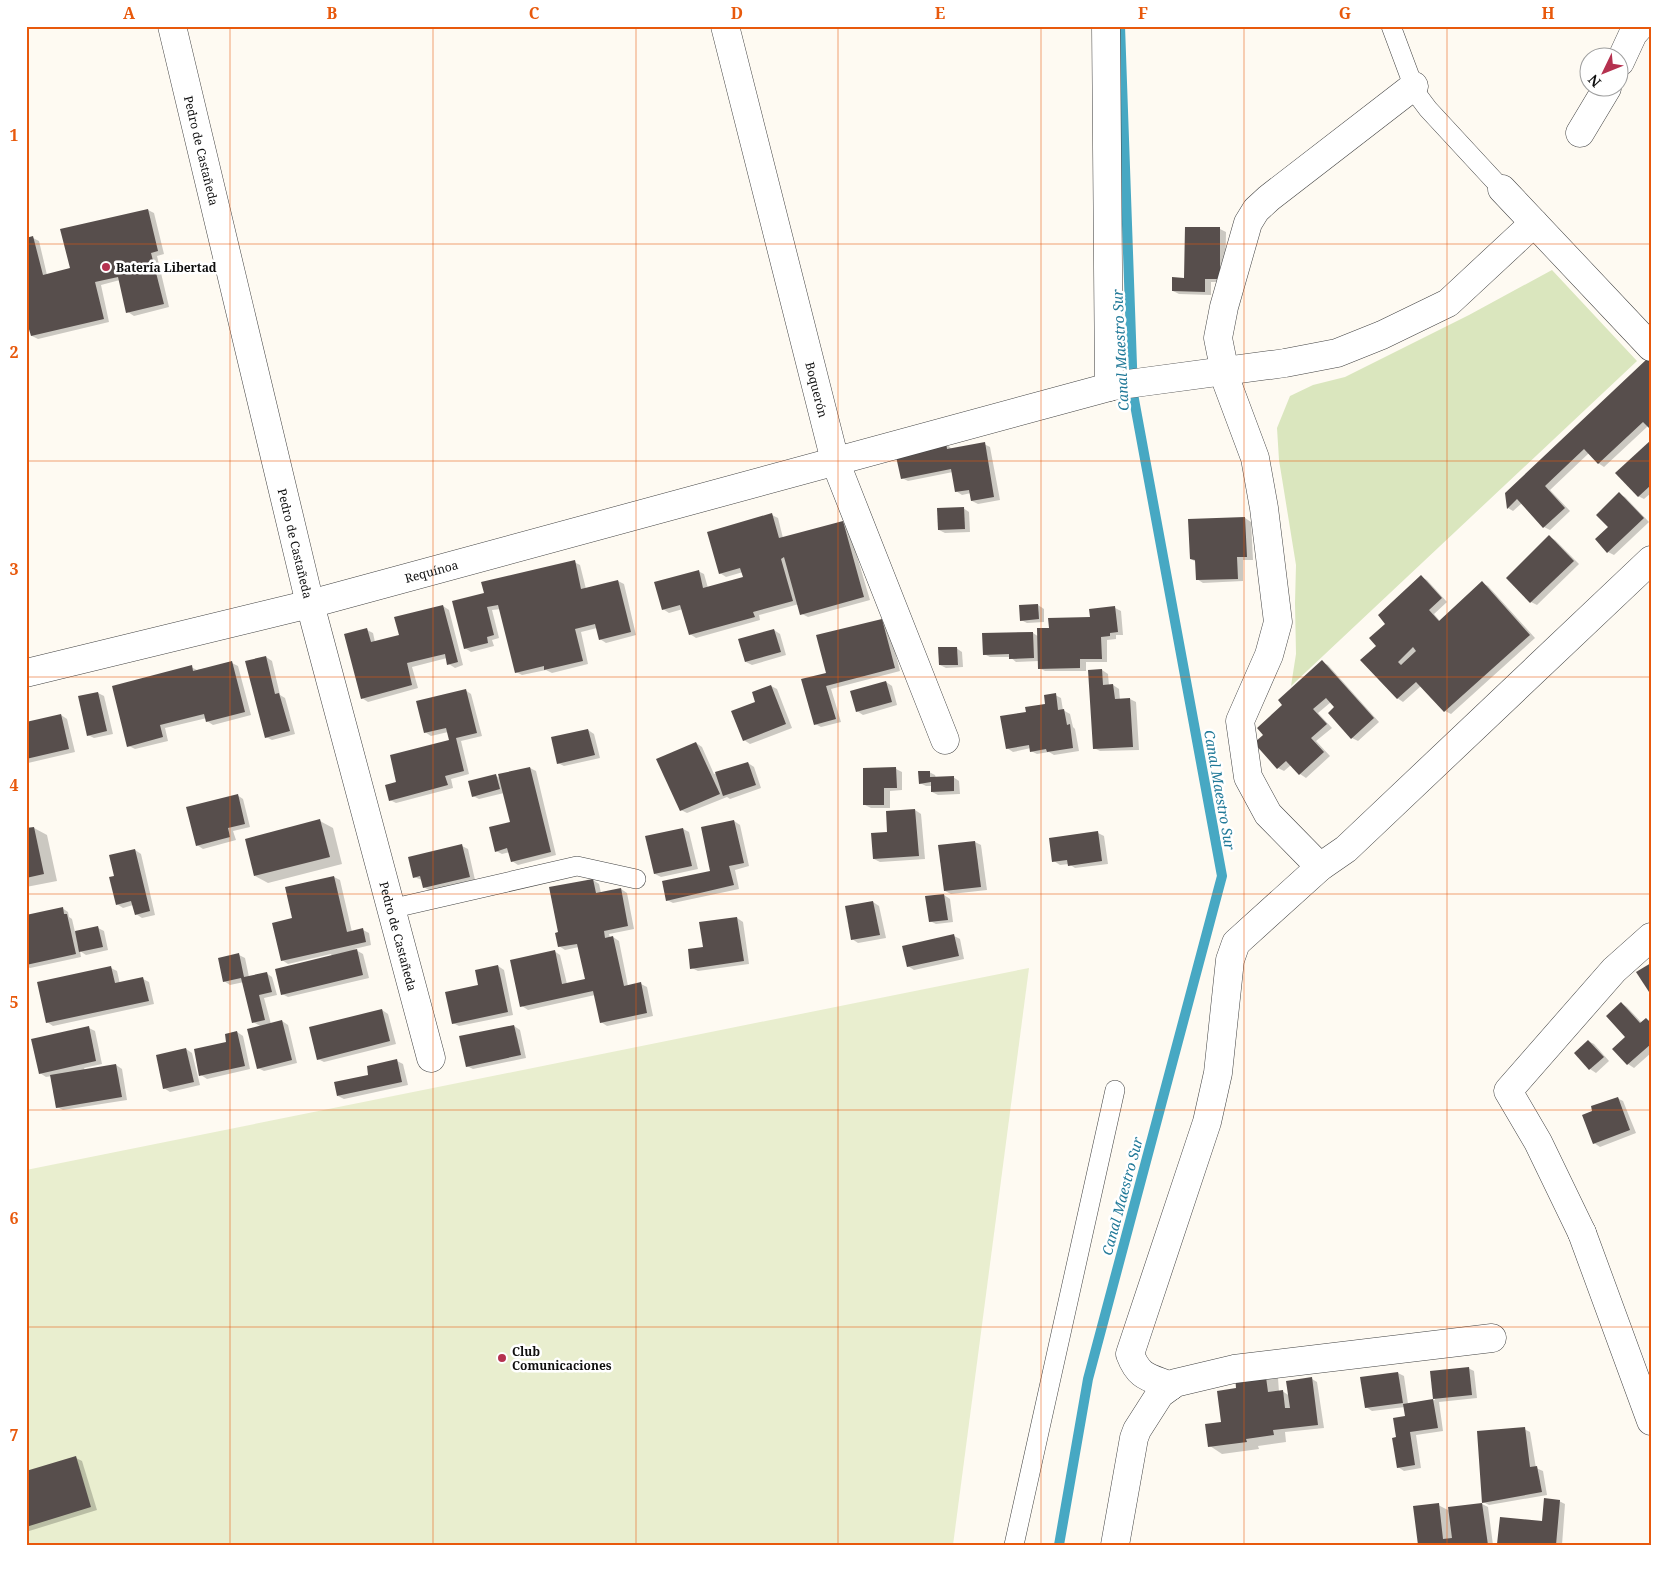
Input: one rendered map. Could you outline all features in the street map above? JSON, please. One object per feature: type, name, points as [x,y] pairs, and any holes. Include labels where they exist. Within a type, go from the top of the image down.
[{"type":"street","name":"Pedro de Castañeda","points":[[172,26],[310,604],[430,1058]]},
{"type":"street","name":"Boquerón","points":[[725,26],[834,461],[945,740]]},
{"type":"street","points":[[1106,26],[1111,386]]},
{"type":"street","points":[[1626,48],[1633,34],[1640,26]]},
{"type":"street","points":[[1320,867],[1268,814],[1248,777],[1240,721],[1269,655],[1278,622],[1264,508],[1255,458],[1227,383],[1218,338],[1224,307],[1248,223],[1256,210],[1414,86]]},
{"type":"street","points":[[1580,133],[1601,98]]},
{"type":"street","points":[[1502,189],[1651,347]]},
{"type":"street","name":"Requínoa","points":[[26,673],[310,604],[1111,386],[1286,364],[1337,353],[1382,335],[1448,303],[1534,223]]},
{"type":"street","points":[[1171,1386],[1142,1375],[1135,1367],[1130,1354],[1207,1122],[1218,1073],[1230,960],[1236,943],[1320,867],[1346,849],[1651,560]]},
{"type":"street","points":[[1651,937],[1614,970],[1508,1091],[1538,1142],[1582,1233],[1651,1421]]},
{"type":"street","points":[[1116,1545],[1134,1438],[1160,1394],[1175,1383],[1234,1369],[1492,1338]]},
{"type":"lane","points":[[1391,26],[1416,93],[1428,109],[1502,189]]},
{"type":"lane","points":[[390,909],[577,866],[636,879]]},
{"type":"lane","points":[[1014,1545],[1116,1090]]},
{"type":"green space","points":[[1552,270],[1637,361],[1291,686],[1296,654],[1296,565],[1279,460],[1277,428],[1290,396],[1313,385],[1345,377],[1469,315]]},
{"type":"green space","name":"Club Comunicaciones","points":[[1029,968],[953,1545],[26,1545],[26,1170]]},
{"type":"building","name":"Batería Libertad","points":[[148,209],[158,251],[151,253],[164,304],[126,313],[118,277],[95,282],[104,319],[31,336],[26,319],[26,238],[33,236],[43,275],[70,268],[60,229]]},
{"type":"building","points":[[1185,227],[1220,227],[1220,279],[1205,279],[1205,292],[1172,291],[1172,277],[1184,278]]},
{"type":"building","points":[[1648,358],[1651,361],[1651,430],[1643,422],[1598,464],[1584,449],[1545,486],[1565,508],[1543,528],[1517,499],[1507,509],[1505,493]]},
{"type":"building","points":[[1651,440],[1651,485],[1638,497],[1615,473]]},
{"type":"building","points":[[946,442],[947,449],[985,442],[994,497],[971,501],[969,490],[955,492],[951,469],[901,479],[895,452]]},
{"type":"building","points":[[1619,492],[1644,518],[1607,553],[1595,539],[1608,527],[1596,515]]},
{"type":"building","points":[[964,507],[965,529],[938,530],[937,508]]},
{"type":"building","points":[[772,513],[779,538],[843,521],[864,597],[800,615],[784,557],[781,559],[793,601],[753,612],[755,617],[689,635],[680,605],[662,610],[654,582],[699,570],[703,588],[743,577],[740,568],[719,574],[707,532]]},
{"type":"building","points":[[1245,517],[1247,557],[1237,557],[1238,579],[1196,580],[1195,560],[1190,559],[1188,519]]},
{"type":"building","points":[[1549,535],[1574,561],[1530,603],[1506,578]]},
{"type":"building","points":[[575,560],[581,589],[618,580],[631,632],[599,640],[595,624],[575,629],[583,661],[544,670],[544,666],[515,673],[498,605],[487,607],[494,635],[487,637],[488,643],[464,649],[452,601],[484,593],[481,582]]},
{"type":"building","points":[[1421,575],[1442,598],[1429,610],[1439,621],[1482,581],[1530,635],[1444,712],[1416,682],[1397,699],[1360,660],[1376,646],[1369,638],[1385,624],[1378,615]],"holes":[[[1413,647],[1416,651],[1401,665],[1398,662]]]},
{"type":"building","points":[[1038,604],[1039,619],[1020,621],[1019,605]]},
{"type":"building","points":[[443,605],[458,662],[447,665],[445,654],[407,663],[412,685],[361,699],[344,634],[367,628],[371,642],[399,635],[394,617]]},
{"type":"building","points":[[1115,606],[1118,632],[1110,633],[1110,636],[1101,637],[1102,659],[1080,659],[1080,668],[1038,669],[1037,628],[1049,628],[1048,618],[1090,617],[1089,609]]},
{"type":"building","points":[[882,619],[895,668],[826,686],[836,719],[814,725],[801,679],[826,673],[816,635]]},
{"type":"building","points":[[774,629],[781,652],[745,662],[738,639]]},
{"type":"building","points":[[1033,632],[1034,658],[1009,659],[1009,654],[983,655],[982,633]]},
{"type":"building","points":[[938,647],[957,647],[958,665],[939,665]]},
{"type":"building","points":[[266,656],[275,694],[279,693],[290,731],[265,738],[245,661]]},
{"type":"building","points":[[1322,660],[1374,718],[1351,739],[1328,713],[1334,707],[1326,698],[1313,709],[1327,724],[1311,738],[1324,752],[1299,775],[1286,761],[1277,769],[1254,743],[1263,735],[1257,728],[1282,705],[1278,700]]},
{"type":"building","points":[[232,661],[245,712],[206,722],[204,714],[160,725],[163,737],[127,747],[112,686],[192,665],[193,671]]},
{"type":"building","points":[[1102,669],[1103,685],[1113,684],[1115,699],[1130,698],[1133,747],[1093,749],[1088,670]]},
{"type":"building","points":[[886,681],[892,702],[856,712],[850,691]]},
{"type":"building","points":[[771,685],[786,724],[743,741],[731,711],[755,702],[752,692]]},
{"type":"building","points":[[466,689],[477,733],[456,738],[464,771],[445,776],[448,785],[389,801],[385,785],[396,782],[390,755],[449,740],[446,728],[424,733],[416,701]]},
{"type":"building","points":[[98,692],[107,731],[87,736],[78,696]]},
{"type":"building","points":[[1056,693],[1058,710],[1064,709],[1067,725],[1070,724],[1073,748],[1047,752],[1046,749],[1030,752],[1029,745],[1006,749],[1000,716],[1026,712],[1025,707],[1045,704],[1044,695]]},
{"type":"building","points":[[61,714],[69,749],[26,759],[26,722]]},
{"type":"building","points":[[588,729],[595,755],[557,764],[551,737]]},
{"type":"building","points":[[696,742],[720,794],[680,811],[656,759]]},
{"type":"building","points":[[748,762],[756,785],[723,796],[715,772]]},
{"type":"building","points":[[530,767],[551,852],[511,862],[507,848],[495,852],[489,827],[510,822],[498,774]]},
{"type":"building","points":[[896,767],[897,788],[884,788],[884,805],[863,805],[863,768]]},
{"type":"building","points":[[918,771],[930,771],[930,777],[954,776],[954,791],[931,792],[931,782],[919,784]]},
{"type":"building","points":[[496,774],[500,789],[472,797],[468,781]]},
{"type":"building","points":[[238,794],[245,824],[228,828],[230,837],[196,846],[186,807]]},
{"type":"building","points":[[915,809],[919,856],[873,859],[871,833],[887,832],[886,811]]},
{"type":"building","points":[[320,819],[330,857],[254,876],[245,839]]},
{"type":"building","points":[[734,820],[744,863],[729,866],[734,885],[666,901],[662,881],[710,871],[701,827]]},
{"type":"building","points":[[34,827],[44,874],[26,878],[26,828]]},
{"type":"building","points":[[683,828],[692,866],[654,874],[645,836]]},
{"type":"building","points":[[1098,831],[1102,861],[1068,866],[1067,860],[1052,862],[1049,838]]},
{"type":"building","points":[[975,841],[981,887],[944,891],[938,845]]},
{"type":"building","points":[[462,844],[470,877],[423,888],[420,876],[413,878],[408,857]]},
{"type":"building","points":[[135,849],[150,911],[135,915],[131,901],[116,905],[109,877],[114,876],[109,855]]},
{"type":"building","points":[[334,876],[347,932],[363,928],[366,942],[281,961],[272,923],[292,918],[285,887]]},
{"type":"building","points":[[593,879],[596,893],[621,888],[628,926],[604,931],[605,938],[613,936],[624,986],[641,982],[647,1013],[600,1023],[593,991],[520,1007],[510,960],[555,950],[562,984],[585,979],[577,944],[558,947],[555,933],[558,932],[549,887]]},
{"type":"building","points":[[944,894],[948,920],[929,922],[925,896]]},
{"type":"building","points":[[873,901],[880,935],[851,940],[845,906]]},
{"type":"building","points":[[63,907],[64,914],[67,914],[76,954],[26,965],[26,915]]},
{"type":"building","points":[[737,917],[744,961],[690,969],[688,949],[703,947],[699,922]]},
{"type":"building","points":[[98,926],[103,947],[79,952],[75,931]]},
{"type":"building","points":[[954,934],[959,956],[907,967],[902,946]]},
{"type":"building","points":[[357,949],[363,975],[281,995],[275,969]]},
{"type":"building","points":[[239,953],[244,977],[267,972],[272,992],[259,995],[265,1020],[252,1023],[241,978],[223,982],[218,958]]},
{"type":"building","points":[[1651,963],[1651,995],[1636,972]]},
{"type":"building","points":[[498,965],[508,1012],[452,1024],[445,992],[478,985],[475,970]]},
{"type":"building","points":[[111,966],[115,983],[143,977],[149,1001],[46,1023],[37,982]]},
{"type":"building","points":[[1621,1002],[1640,1023],[1646,1018],[1651,1023],[1651,1044],[1627,1065],[1612,1049],[1625,1037],[1606,1016]]},
{"type":"building","points":[[382,1009],[390,1041],[317,1060],[309,1027]]},
{"type":"building","points":[[282,1020],[292,1060],[257,1069],[247,1029]]},
{"type":"building","points":[[514,1025],[521,1055],[466,1067],[459,1036]]},
{"type":"building","points":[[89,1026],[96,1061],[39,1074],[31,1039]]},
{"type":"building","points":[[237,1031],[245,1066],[199,1076],[194,1049],[226,1042],[225,1034]]},
{"type":"building","points":[[1588,1040],[1604,1057],[1589,1070],[1574,1053]]},
{"type":"building","points":[[186,1048],[194,1082],[163,1089],[156,1055]]},
{"type":"building","points":[[397,1059],[402,1082],[337,1096],[334,1082],[368,1075],[367,1066]]},
{"type":"building","points":[[116,1064],[122,1097],[56,1108],[50,1075]]},
{"type":"building","points":[[1618,1097],[1630,1130],[1593,1144],[1582,1115],[1592,1111],[1591,1106]]},
{"type":"building","points":[[1469,1367],[1472,1395],[1433,1399],[1430,1371]]},
{"type":"building","points":[[1265,1370],[1268,1392],[1283,1390],[1285,1408],[1290,1408],[1286,1381],[1312,1377],[1318,1425],[1273,1430],[1274,1435],[1246,1439],[1247,1442],[1208,1447],[1205,1424],[1221,1422],[1217,1391],[1236,1388],[1235,1374]]},
{"type":"building","points":[[1398,1372],[1403,1403],[1365,1408],[1360,1377]]},
{"type":"building","points":[[1433,1399],[1438,1428],[1410,1432],[1415,1465],[1397,1468],[1392,1438],[1396,1437],[1393,1418],[1405,1416],[1403,1404]]},
{"type":"building","points":[[1525,1427],[1530,1467],[1537,1466],[1542,1492],[1482,1503],[1477,1431]]},
{"type":"building","points":[[76,1456],[91,1507],[26,1527],[26,1471]]},
{"type":"building","points":[[1544,1498],[1560,1500],[1556,1545],[1497,1544],[1500,1517],[1542,1521]]},
{"type":"building","points":[[1439,1503],[1443,1539],[1452,1538],[1448,1507],[1482,1503],[1488,1545],[1418,1545],[1413,1506]]},
{"type":"waterway","name":"Canal Maestro Sur","points":[[1059,1545],[1088,1379],[1222,876],[1133,394],[1120,26]]},
{"type":"place","name":"Batería Libertad","points":[[106,267]]},
{"type":"place","name":"Club Comunicaciones","points":[[502,1358]]}]
